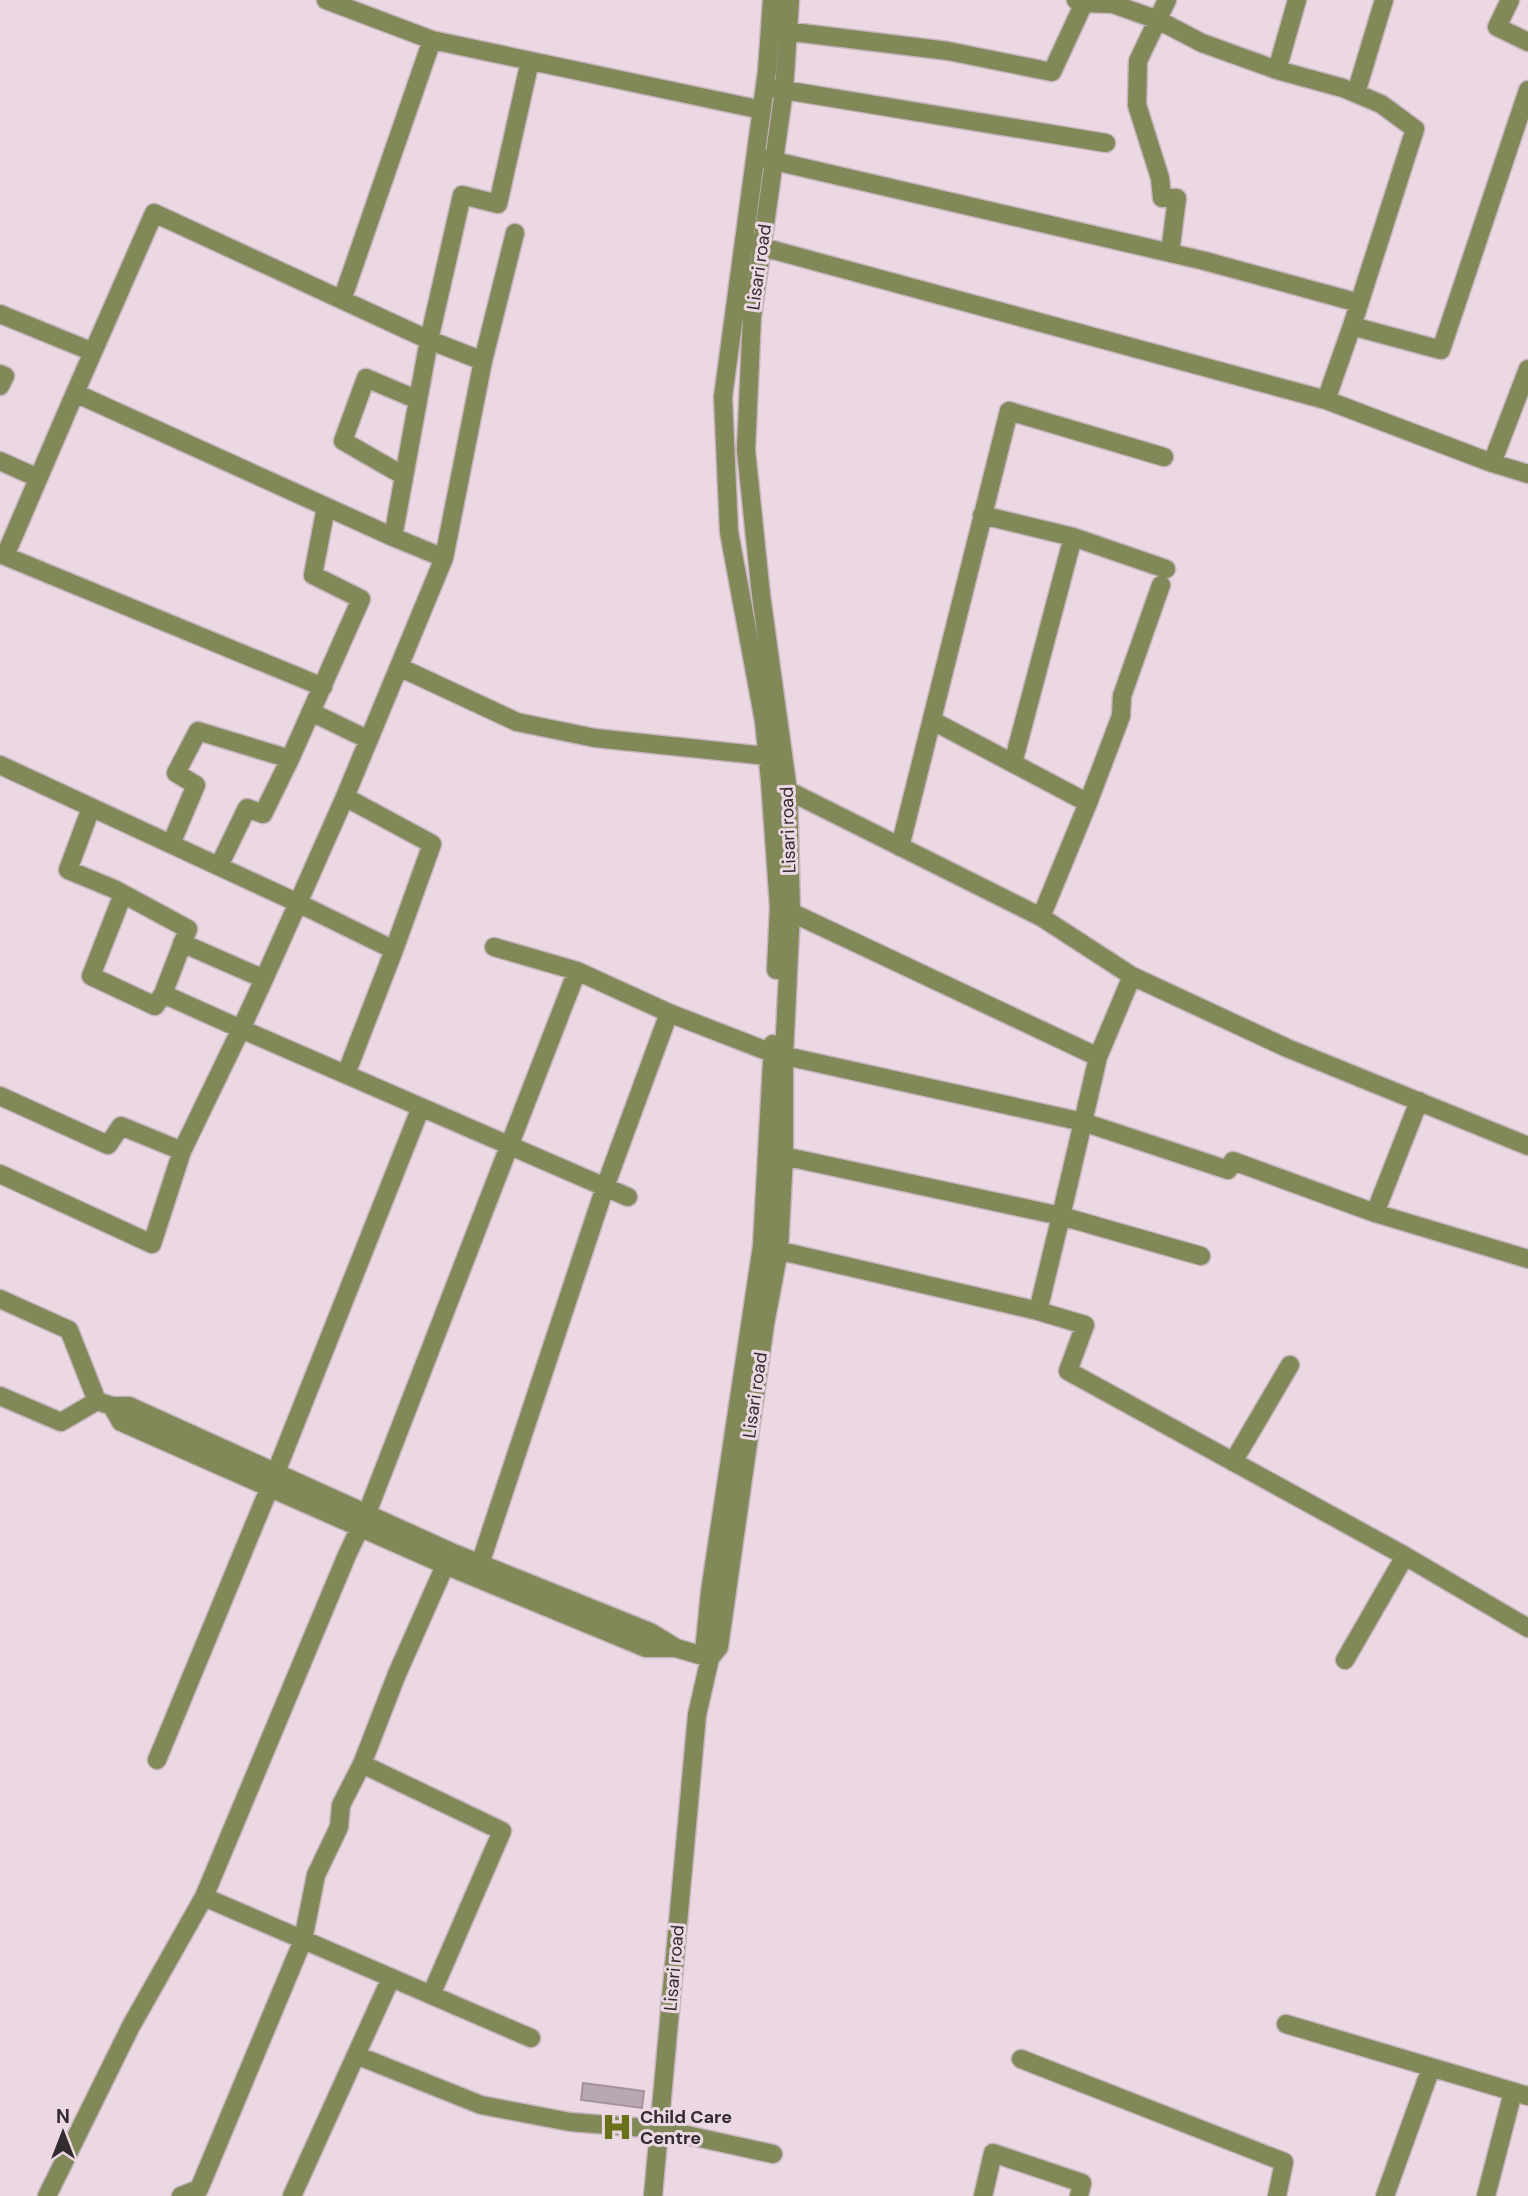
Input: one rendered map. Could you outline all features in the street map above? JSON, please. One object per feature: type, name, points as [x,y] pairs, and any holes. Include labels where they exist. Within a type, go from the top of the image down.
[{"type":"street","points":[[327,0],[432,40],[762,110]]},
{"type":"street","name":"Lisari road","points":[[772,0],[779,31],[784,90],[775,161],[752,244],[723,397],[729,532],[764,721],[785,910]]},
{"type":"street","name":"Lisari road","points":[[653,2196],[697,1715],[710,1658],[719,1647],[765,1324],[776,1154],[789,791],[761,594],[746,450],[756,156],[765,87],[790,0]]},
{"type":"street","points":[[1167,0],[1138,61],[1137,105],[1160,178],[1162,198],[1177,198],[1170,253]]},
{"type":"street","points":[[1277,70],[1297,0]]},
{"type":"street","points":[[1356,93],[1384,0]]},
{"type":"street","points":[[1510,0],[1497,27],[1528,42]]},
{"type":"street","points":[[779,31],[948,51],[1052,72],[1080,2],[1113,4],[1158,20],[1202,43],[1277,70],[1356,93],[1381,104],[1415,129],[1326,400]]},
{"type":"street","points":[[342,300],[432,40]]},
{"type":"street","points":[[393,537],[429,340],[462,195],[498,204],[530,61]]},
{"type":"street","points":[[765,87],[1106,143]]},
{"type":"street","points":[[1352,326],[1441,350],[1528,90]]},
{"type":"street","points":[[756,156],[1170,253],[1359,303]]},
{"type":"street","points":[[323,687],[2,556],[153,213],[429,340],[483,361]]},
{"type":"street","points":[[0,1174],[152,1244],[182,1151],[264,979],[345,797],[444,558],[483,361],[515,233]]},
{"type":"street","points":[[752,244],[1326,400],[1528,474]]},
{"type":"street","points":[[0,314],[93,352]]},
{"type":"street","points":[[1492,463],[1528,369]]},
{"type":"street","points":[[0,374],[5,376],[0,386]]},
{"type":"street","points":[[404,475],[343,441],[366,378],[418,400]]},
{"type":"street","points":[[75,393],[444,558]]},
{"type":"street","points":[[900,847],[1009,411],[1164,457]]},
{"type":"street","points":[[0,461],[38,478]]},
{"type":"street","points":[[219,866],[247,808],[263,814],[312,712],[360,599],[313,575],[326,507]]},
{"type":"street","points":[[982,515],[1073,537],[1163,577],[1122,696],[1121,716],[1041,917]]},
{"type":"street","points":[[1013,764],[1073,537]]},
{"type":"street","points":[[399,667],[517,722],[595,738],[767,756]]},
{"type":"street","points":[[312,712],[369,740]]},
{"type":"street","points":[[933,721],[1088,803]]},
{"type":"street","points":[[171,844],[196,785],[177,773],[198,731],[290,759]]},
{"type":"street","points":[[0,765],[394,950]]},
{"type":"street","points":[[770,781],[1041,917],[1132,976],[1287,1048],[1528,1146]]},
{"type":"street","points":[[345,797],[432,844],[346,1074]]},
{"type":"street","points":[[91,808],[68,870],[124,894],[188,929],[163,994],[155,1006],[91,976],[124,894]]},
{"type":"street","points":[[785,910],[1098,1057]]},
{"type":"street","points":[[183,943],[264,979]]},
{"type":"street","points":[[494,947],[577,971],[669,1013],[778,1054],[1083,1122],[1228,1170],[1233,1161],[1375,1213],[1528,1259]]},
{"type":"street","points":[[47,2196],[131,2026],[204,1898],[364,1520],[577,971]]},
{"type":"street","points":[[1038,1311],[1098,1057],[1132,976]]},
{"type":"street","points":[[163,994],[628,1197]]},
{"type":"street","points":[[481,1564],[605,1186],[669,1013]]},
{"type":"street","points":[[0,1097],[108,1145],[121,1126],[182,1151]]},
{"type":"street","points":[[1375,1213],[1419,1101]]},
{"type":"street","points":[[158,1760],[421,1107]]},
{"type":"street","points":[[776,1154],[1061,1216],[1201,1255]]},
{"type":"street","points":[[770,1248],[1038,1311],[1084,1325],[1068,1371],[1405,1556],[1528,1628]]},
{"type":"street","points":[[0,1299],[69,1330],[104,1404]]},
{"type":"street","points":[[1233,1462],[1290,1364]]},
{"type":"street","points":[[0,1396],[61,1422],[104,1404],[129,1406],[147,1424],[448,1558],[583,1613],[650,1632],[676,1648],[710,1658]]},
{"type":"street","points":[[1345,1660],[1405,1556]]},
{"type":"street","points":[[448,1558],[481,1564],[583,1613]]},
{"type":"street","points":[[181,2196],[199,2189],[303,1940],[316,1875],[339,1827],[341,1805],[362,1764],[397,1674],[448,1558]]},
{"type":"street","points":[[362,1764],[502,1831],[431,1995]]},
{"type":"street","points":[[204,1898],[531,2038]]},
{"type":"street","points":[[292,2196],[391,1978]]},
{"type":"street","points":[[1286,2024],[1521,2094],[1486,2196]]},
{"type":"street","points":[[356,2055],[481,2105],[570,2122],[659,2129],[773,2154]]},
{"type":"street","points":[[1021,2059],[1284,2162],[1277,2196]]},
{"type":"street","points":[[1385,2196],[1431,2068]]},
{"type":"street","points":[[983,2196],[993,2153],[1082,2183],[1079,2196]]},
{"type":"building","points":[[583,2083],[644,2091],[642,2108],[581,2100]]},
{"type":"place","name":"Child Care Centre","points":[[617,2127]]}]
